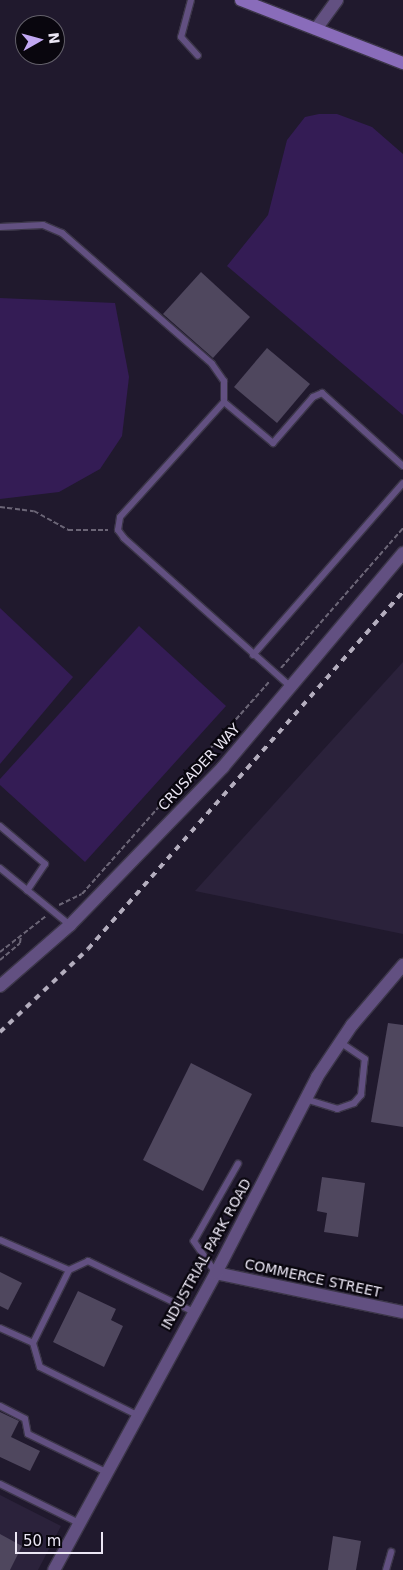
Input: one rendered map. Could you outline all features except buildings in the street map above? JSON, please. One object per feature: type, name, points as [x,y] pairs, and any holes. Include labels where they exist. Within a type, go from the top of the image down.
[{"type":"main road","points":[[241,0],[403,62]]},
{"type":"street","points":[[316,29],[337,0]]},
{"type":"street","name":"CRUSADER WAY","points":[[0,986],[70,926],[223,767],[403,554]]},
{"type":"street","name":"INDUSTRIAL PARK ROAD","points":[[54,1570],[192,1311],[216,1273],[305,1099],[340,1042],[403,965]]},
{"type":"street","name":"COMMERCE STREET","points":[[216,1273],[403,1312]]},
{"type":"lane","points":[[191,0],[181,37],[198,56]]},
{"type":"lane","points":[[0,227],[43,225],[62,233],[212,364],[224,381],[224,402],[120,517],[118,530],[253,655],[291,687]]},
{"type":"lane","points":[[224,402],[273,443],[313,396],[322,393],[403,466]]},
{"type":"lane","points":[[253,655],[403,483]]},
{"type":"lane","points":[[0,826],[45,864],[27,891]]},
{"type":"lane","points":[[0,868],[70,926]]},
{"type":"lane","points":[[305,1099],[337,1109],[354,1103],[361,1095],[366,1058],[340,1042]]},
{"type":"lane","points":[[216,1273],[194,1241],[238,1164]]},
{"type":"lane","points":[[0,1240],[69,1270]]},
{"type":"lane","points":[[137,1415],[40,1367],[33,1342],[69,1270],[88,1261],[192,1311]]},
{"type":"lane","points":[[0,1328],[33,1342]]},
{"type":"lane","points":[[0,1406],[25,1419],[28,1434],[106,1472]]},
{"type":"lane","points":[[0,1484],[79,1522]]},
{"type":"lane","points":[[386,1570],[391,1552]]},
{"type":"path","points":[[0,506],[34,511],[68,530],[118,530]]},
{"type":"path","points":[[0,952],[51,912],[82,894],[403,528]]},
{"type":"path","points":[[0,960],[20,943],[21,935]]},
{"type":"shaded area","points":[[319,114],[337,114],[372,127],[403,154],[403,415],[227,266],[268,215],[287,140],[305,117]]},
{"type":"shaded area","points":[[0,298],[115,303],[129,377],[122,436],[100,469],[59,492],[0,499]]},
{"type":"shaded area","points":[[0,608],[73,677],[0,764]]},
{"type":"shaded area","points":[[139,626],[226,706],[85,862],[0,785],[0,779]]},
{"type":"shaded area","points":[[403,662],[403,934],[195,891]]},
{"type":"shaded area","points":[[0,1495],[61,1526],[38,1570],[0,1570]]},
{"type":"railway","points":[[0,1032],[88,949],[403,592]]}]
